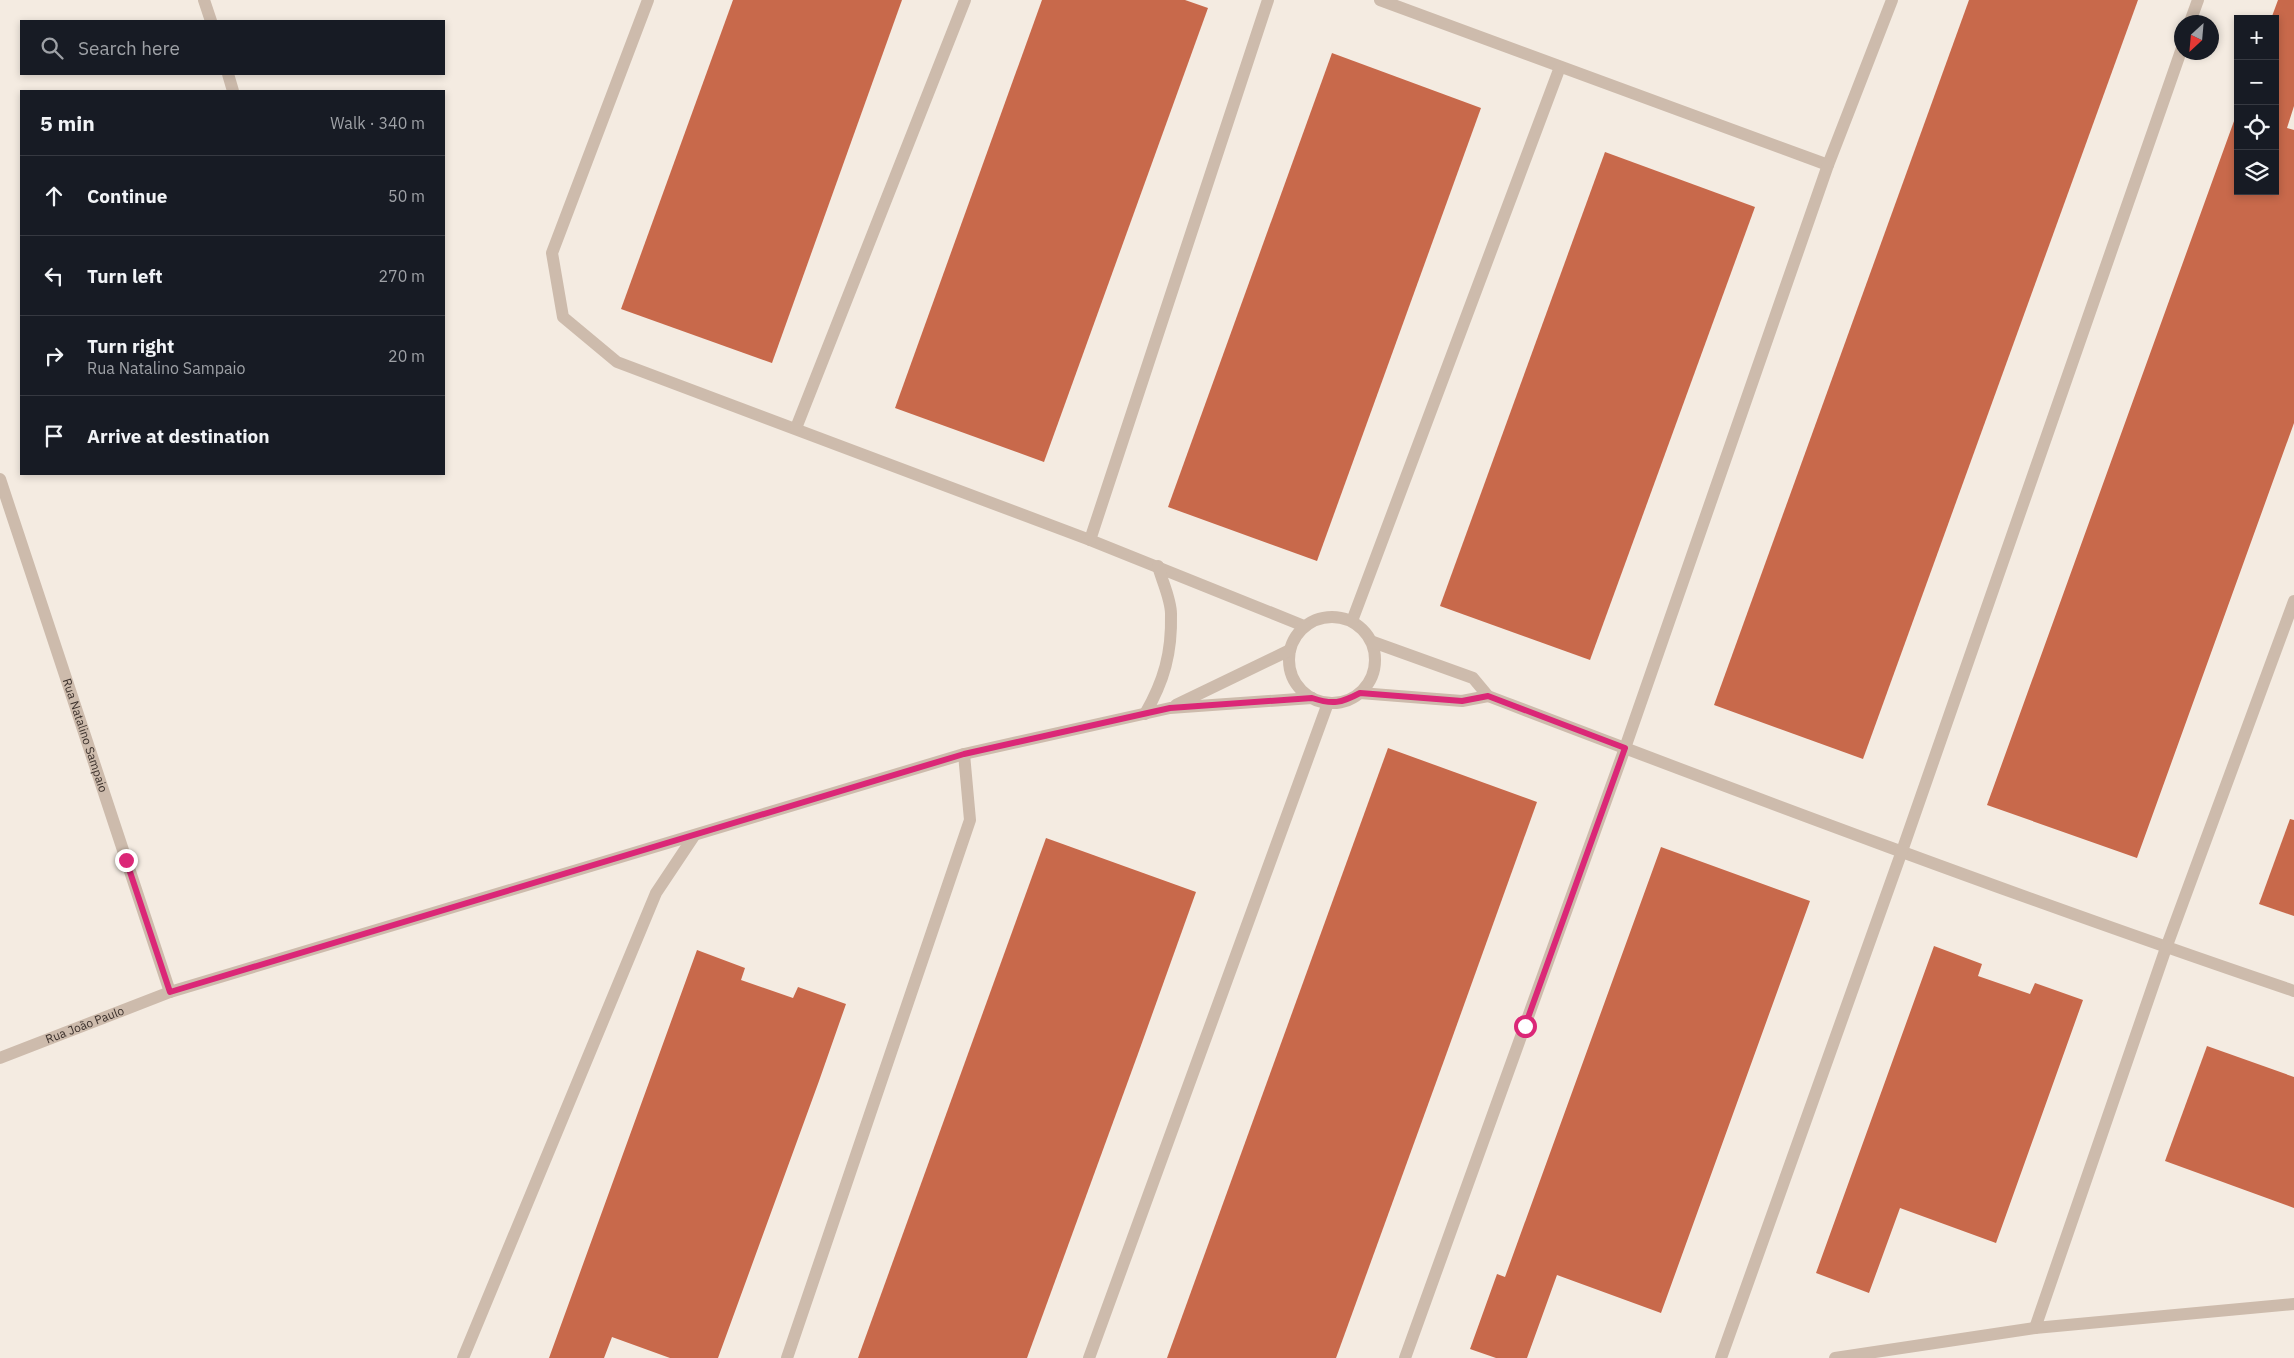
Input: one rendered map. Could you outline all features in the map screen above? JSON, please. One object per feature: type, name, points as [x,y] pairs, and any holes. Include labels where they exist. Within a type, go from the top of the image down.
[{"type":"street","points":[[204,0],[211,20]]},
{"type":"street","points":[[648,0],[552,253],[563,317],[617,362],[1158,566],[1304,626]]},
{"type":"street","points":[[796,428],[965,0]]},
{"type":"street","points":[[1090,540],[1268,0]]},
{"type":"street","points":[[1380,0],[1828,165]]},
{"type":"street","points":[[1405,1358],[1625,748],[1828,165],[1892,0]]},
{"type":"street","points":[[2193,15],[2198,0]]},
{"type":"street","points":[[1721,1358],[1902,851],[2178,60]]},
{"type":"street","points":[[1352,621],[1560,67]]},
{"type":"street","points":[[228,75],[233,90]]},
{"type":"street","name":"Rua Natalino Sampaio","points":[[0,479],[170,992]]},
{"type":"street","points":[[1144,714],[1158,692],[1167,660],[1171,613],[1158,566]]},
{"type":"street","points":[[2035,1328],[2166,948],[2294,601]]},
{"type":"street","points":[[1170,708],[1312,698],[1328,703],[1345,701],[1360,693],[1371,680],[1376,664],[1373,642],[1366,632],[1352,621],[1336,617],[1319,618],[1304,626],[1294,640],[1290,650],[1291,672],[1299,687],[1312,698]]},
{"type":"street","points":[[1373,642],[1473,678],[1488,696],[1625,748],[2166,948],[2294,991]]},
{"type":"street","points":[[1170,708],[1290,650]]},
{"type":"street","points":[[1360,693],[1462,701],[1488,696]]},
{"type":"street","points":[[1089,1358],[1328,703]]},
{"type":"street","name":"Rua João Paulo","points":[[0,1058],[170,992],[964,754],[1170,708]]},
{"type":"street","points":[[787,1358],[970,820],[964,754]]},
{"type":"street","points":[[462,1358],[656,892],[694,836]]},
{"type":"street","points":[[1835,1358],[2035,1328],[2294,1304]]},
{"type":"building","points":[[733,0],[902,0],[772,363],[621,309]]},
{"type":"building","points":[[1042,0],[1185,0],[1208,8],[1044,462],[895,408]]},
{"type":"building","points":[[1969,0],[2138,0],[1863,759],[1714,705]]},
{"type":"building","points":[[2278,0],[2294,0],[2294,106],[2287,128],[2294,130],[2294,423],[2137,858],[1987,805],[2234,121],[2234,195],[2279,195],[2279,15],[2272,15]]},
{"type":"building","points":[[1332,53],[1481,108],[1317,561],[1168,507]]},
{"type":"building","points":[[1605,152],[1755,207],[1590,660],[1440,606]]},
{"type":"building","points":[[1388,748],[1537,802],[1446,1055],[1336,1358],[1167,1358]]},
{"type":"building","points":[[2290,819],[2294,820],[2294,916],[2259,904]]},
{"type":"building","points":[[1046,838],[1196,892],[1139,1051],[1027,1358],[858,1358]]},
{"type":"building","points":[[1661,847],[1810,901],[1661,1313],[1557,1275],[1527,1358],[1496,1358],[1470,1349],[1497,1274],[1505,1277]]},
{"type":"building","points":[[1934,946],[1982,964],[1978,976],[2030,994],[2035,983],[2083,1000],[1996,1243],[1900,1208],[1869,1293],[1816,1273]]},
{"type":"building","points":[[697,950],[745,968],[741,980],[793,998],[798,987],[846,1004],[819,1081],[718,1358],[670,1358],[612,1337],[604,1358],[549,1358]]},
{"type":"building","points":[[2207,1046],[2294,1077],[2294,1208],[2165,1161]]},
{"type":"route","points":[[126,860],[170,992],[964,754],[1170,708],[1312,698],[1328,703],[1345,701],[1360,693],[1462,701],[1488,696],[1625,748],[1525,1026]]}]
